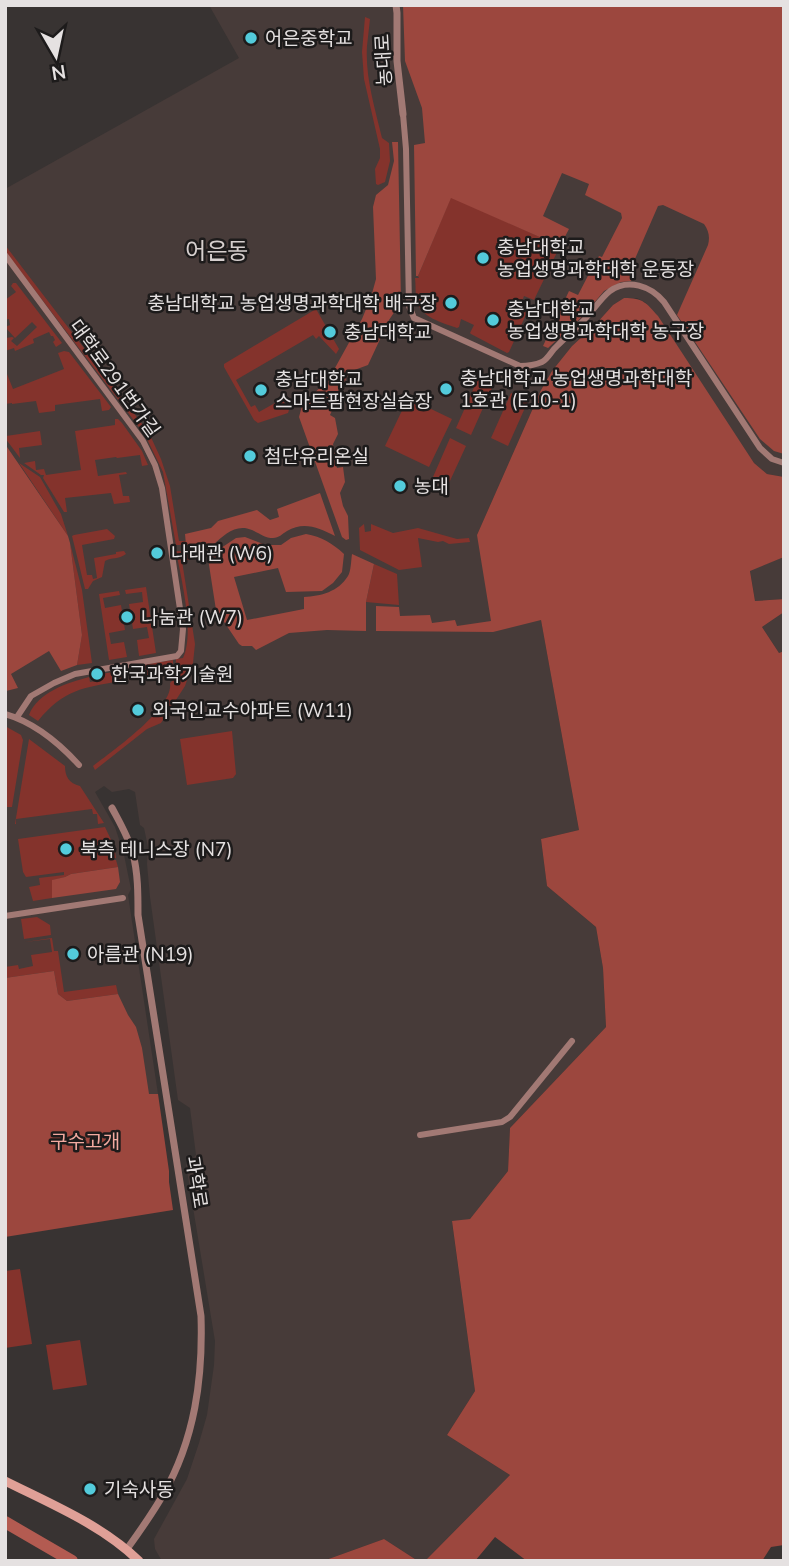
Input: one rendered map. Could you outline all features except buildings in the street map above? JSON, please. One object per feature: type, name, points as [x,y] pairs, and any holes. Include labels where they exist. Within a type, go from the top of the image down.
[{"type":"main road","points":[[5,1481],[70,1514],[127,1549],[139,1561]]},
{"type":"street","name":"농대로","points":[[396,5],[397,61],[403,114]]},
{"type":"street","points":[[403,114],[409,306],[412,316],[520,366],[530,366],[549,356],[609,292],[624,285],[644,286],[664,302],[760,448],[772,459],[784,464]]},
{"type":"street","name":"대학로291번가길","points":[[5,255],[143,441],[155,465],[162,488],[182,617],[183,645],[177,656],[75,674],[54,683],[31,696],[17,718]]},
{"type":"street","points":[[5,714],[17,718],[48,737],[79,765]]},
{"type":"street","name":"과학로","points":[[112,808],[133,853],[138,885],[138,915],[201,1316],[202,1352],[196,1408],[180,1459],[164,1493],[127,1549]]},
{"type":"street","points":[[5,916],[123,898]]},
{"type":"street","points":[[420,1135],[502,1122],[510,1117],[572,1041]]},
{"type":"shaded area","points":[[209,5],[784,5],[784,477],[767,474],[754,463],[646,303],[637,298],[624,298],[613,305],[572,346],[552,371],[541,390],[477,535],[541,620],[579,830],[541,839],[547,886],[596,927],[603,968],[606,1027],[510,1128],[508,1171],[470,1219],[452,1222],[475,1391],[447,1435],[510,1475],[425,1561],[418,1561],[384,1539],[323,1561],[162,1561],[155,1549],[154,1539],[187,1479],[199,1443],[207,1415],[215,1341],[186,1165],[196,1155],[190,1108],[178,1100],[150,897],[148,847],[144,828],[140,825],[135,792],[129,789],[112,792],[104,786],[95,792],[115,827],[124,855],[131,889],[128,895],[158,1094],[5,1101],[5,189],[239,58]]},
{"type":"shaded area","points":[[365,17],[370,19],[367,58],[371,92],[382,138],[389,143],[390,161],[385,182],[378,185],[375,169],[380,158],[380,149],[364,79],[362,52]]},
{"type":"shaded area","name":"충남대학교 농업생명과학대학 운동장","points":[[451,197],[560,246],[534,300],[524,296],[521,304],[529,308],[507,353],[471,334],[474,325],[461,319],[457,328],[427,315],[419,307],[415,278],[419,278]]},
{"type":"shaded area","points":[[5,245],[149,433],[170,486],[179,541],[186,541],[186,545],[176,545],[163,472],[145,435],[5,251]]},
{"type":"shaded area","points":[[16,283],[62,343],[56,347],[49,332],[33,339],[34,343],[15,351],[14,348],[5,351],[6,338],[14,338],[11,341],[17,346],[37,327],[32,322],[15,338],[5,327],[10,325],[9,319],[5,320],[5,300],[16,292],[11,286]]},
{"type":"shaded area","points":[[316,309],[339,349],[336,354],[319,336],[316,339],[313,335],[236,380],[251,407],[255,405],[259,412],[282,399],[289,410],[288,413],[258,423],[224,364]]},
{"type":"shaded area","points":[[69,352],[111,407],[109,410],[102,411],[100,399],[55,405],[55,411],[39,413],[36,401],[5,404],[5,374],[13,389],[64,369],[58,353]]},
{"type":"shaded area","points":[[480,374],[495,381],[471,435],[456,428]]},
{"type":"shaded area","points":[[511,393],[528,401],[508,446],[491,438]]},
{"type":"shaded area","points":[[408,398],[452,419],[429,467],[385,446]]},
{"type":"shaded area","points":[[115,419],[122,423],[142,451],[148,465],[142,466],[140,455],[95,460],[98,476],[126,472],[127,474],[119,475],[123,496],[129,496],[130,502],[114,504],[111,493],[65,498],[67,512],[64,512],[43,478],[44,475],[24,463],[35,461],[36,470],[44,469],[46,475],[81,470],[75,431],[115,425]]},
{"type":"shaded area","points":[[40,431],[42,445],[19,448],[20,458],[5,438],[5,432],[6,436]]},
{"type":"shaded area","points":[[450,438],[466,446],[447,483],[433,477]]},
{"type":"shaded area","points":[[19,463],[40,477],[61,514],[68,536]]},
{"type":"shaded area","points":[[364,524],[365,532],[371,531],[371,524],[393,533],[418,528],[457,539],[469,538],[470,542],[449,544],[418,538],[422,567],[399,570],[360,550],[359,528]]},
{"type":"shaded area","points":[[107,529],[115,536],[114,539],[82,545],[87,575],[92,575],[93,579],[97,578],[94,558],[124,551],[126,554],[105,561],[102,577],[85,589],[72,536]]},
{"type":"shaded area","points":[[70,543],[82,590],[92,663],[77,665],[82,635]]},
{"type":"shaded area","points":[[176,551],[207,552],[207,557],[182,561],[195,644],[193,663],[185,686],[161,723],[147,729],[95,770],[93,766],[127,740],[162,704],[169,693],[170,683],[175,678],[176,659],[183,658],[188,635],[184,590]]},
{"type":"shaded area","points":[[784,557],[784,599],[755,601],[750,570]]},
{"type":"shaded area","points":[[374,564],[397,574],[399,605],[366,602]]},
{"type":"shaded area","points":[[146,587],[156,653],[139,656],[137,640],[149,638],[147,627],[133,629],[129,604],[143,602],[142,592],[126,594],[125,590]]},
{"type":"shaded area","points":[[119,591],[120,595],[103,598],[105,608],[121,605],[125,630],[109,633],[111,644],[124,642],[127,657],[109,660],[99,594]]},
{"type":"shaded area","points":[[784,612],[784,651],[779,653],[762,627]]},
{"type":"shaded area","points":[[173,660],[173,677],[168,680],[159,674],[142,681],[129,680],[130,673],[136,666]]},
{"type":"shaded area","points":[[123,671],[120,681],[85,688],[66,696],[47,710],[38,721],[29,715],[46,694],[63,686],[89,677],[90,682],[97,681],[99,674]]},
{"type":"shaded area","points":[[5,726],[21,735],[23,740],[12,807],[5,807]]},
{"type":"shaded area","points":[[232,731],[236,774],[233,778],[187,785],[180,739]]},
{"type":"shaded area","points":[[29,739],[65,766],[68,779],[80,786],[104,823],[98,824],[97,814],[93,814],[92,809],[16,819],[15,824]]},
{"type":"shaded area","name":"북측 테니스장 (N7)","points":[[105,827],[114,846],[116,858],[111,860],[116,860],[118,867],[71,874],[53,880],[52,898],[33,901],[29,887],[40,885],[39,878],[64,875],[64,872],[26,877],[18,839]]},
{"type":"shaded area","points":[[37,917],[50,925],[51,935],[24,939],[21,919]]},
{"type":"shaded area","points":[[52,938],[54,951],[58,951],[64,992],[116,985],[118,994],[67,1001],[58,994],[54,971],[5,978],[5,967],[18,965],[19,969],[33,966],[31,955],[52,952],[50,939],[25,942]]},
{"type":"shaded area","points":[[20,1269],[32,1344],[5,1348],[5,1271]]},
{"type":"shaded area","points":[[80,1340],[87,1385],[53,1390],[46,1345]]},
{"type":"green space","points":[[403,5],[784,5],[784,454],[774,451],[760,439],[677,315],[708,245],[709,234],[704,224],[663,205],[658,206],[631,268],[635,270],[631,281],[621,282],[604,291],[584,315],[548,348],[543,346],[569,291],[578,295],[622,218],[621,213],[585,195],[589,184],[562,173],[543,216],[569,229],[560,246],[451,198],[416,276],[414,145],[425,143],[422,108],[405,61]]},
{"type":"green space","points":[[392,142],[398,142],[401,302],[389,320],[368,365],[349,372],[330,415],[335,418],[338,434],[333,444],[337,468],[343,467],[345,482],[340,493],[348,516],[349,539],[346,540],[342,537],[299,417],[302,406],[330,377],[371,297],[376,279],[373,207],[376,195],[388,185],[394,161]]},
{"type":"green space","points":[[624,298],[644,302],[658,316],[754,463],[767,474],[784,477],[784,557],[750,571],[755,601],[784,599],[784,612],[762,627],[779,653],[784,651],[784,1545],[771,1547],[762,1561],[527,1561],[495,1537],[475,1561],[425,1561],[510,1475],[447,1435],[475,1391],[452,1221],[470,1219],[508,1171],[510,1128],[606,1027],[603,968],[596,927],[547,886],[541,839],[579,830],[541,620],[493,632],[376,631],[376,606],[399,607],[400,616],[430,615],[432,623],[455,620],[457,626],[491,621],[477,535],[541,390],[552,371],[572,346],[613,305]]},
{"type":"green space","points":[[5,444],[68,536],[82,635],[77,665],[61,671],[49,651],[11,674],[18,688],[6,691]]},
{"type":"green space","points":[[320,493],[335,536],[305,526],[293,528],[273,538],[241,528],[221,537],[213,545],[186,545],[185,534],[211,528],[218,521],[257,510],[270,520],[279,517],[277,509]]},
{"type":"green space","points":[[306,534],[326,541],[344,554],[342,572],[322,591],[286,592],[278,568],[234,577],[247,620],[304,609],[304,597],[329,592],[344,581],[350,571],[352,554],[374,564],[366,602],[366,631],[289,633],[256,650],[252,646],[242,646],[216,610],[207,552],[218,550],[236,538],[245,537],[266,545],[281,545],[291,538]]},
{"type":"green space","points":[[118,867],[120,882],[116,889],[52,898],[52,880],[71,874]]},
{"type":"green space","name":"구수고개","points":[[54,971],[58,994],[67,1001],[118,994],[136,1027],[149,1094],[158,1094],[173,1210],[5,1237],[5,978]]},
{"type":"green space","points":[[384,1539],[418,1561],[323,1561]]},
{"type":"waterway","points":[[5,1522],[72,1561]]},
{"type":"place","name":"어은중학교","points":[[251,38]]},
{"type":"place","name":"충남대학교 농업생명과학대학 운동장","points":[[483,258]]},
{"type":"place","name":"충남대학교 농업생명과학대학 배구장","points":[[451,303]]},
{"type":"place","name":"충남대학교 농업생명과학대학 농구장","points":[[493,320]]},
{"type":"place","name":"충남대학교","points":[[330,332]]},
{"type":"place","name":"충남대학교 농업생명과학대학 1호관 (E10-1)","points":[[446,389]]},
{"type":"place","name":"충남대학교 스마트팜현장실습장","points":[[261,390]]},
{"type":"place","name":"첨단유리온실","points":[[250,456]]},
{"type":"place","name":"농대","points":[[400,486]]},
{"type":"place","name":"나래관 (W6)","points":[[157,553]]},
{"type":"place","name":"나눔관 (W7)","points":[[127,617]]},
{"type":"place","name":"한국과학기술원","points":[[97,674]]},
{"type":"place","name":"외국인교수아파트 (W11)","points":[[138,710]]},
{"type":"place","name":"북측 테니스장 (N7)","points":[[66,849]]},
{"type":"place","name":"아름관 (N19)","points":[[73,954]]},
{"type":"place","name":"기숙사동","points":[[90,1489]]},
{"type":"district","name":"어은동","points":[[217,251]]}]
